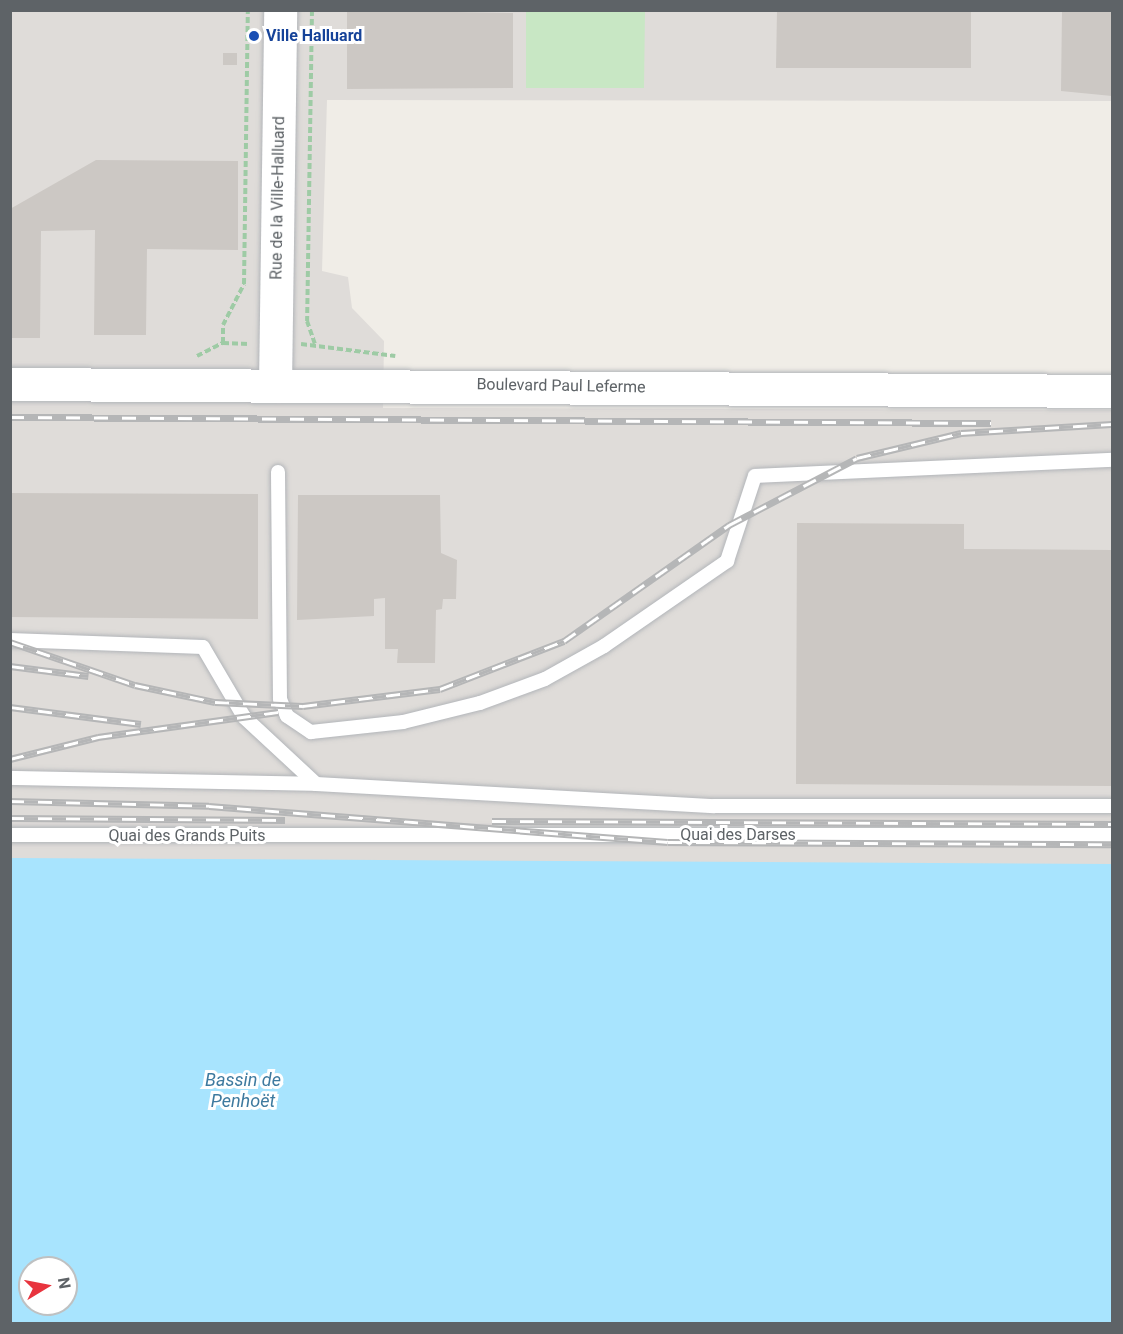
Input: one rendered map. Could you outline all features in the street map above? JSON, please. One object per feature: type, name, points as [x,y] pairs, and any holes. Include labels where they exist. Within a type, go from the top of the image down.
[{"type":"main road","name":"Rue de la Ville-Halluard","points":[[275,386],[280,10]]},
{"type":"main road","name":"Boulevard Paul Leferme","points":[[10,384],[1113,391]]},
{"type":"lane","points":[[278,472],[280,699],[287,716],[311,732],[403,722],[480,703],[545,679],[604,646],[727,561],[755,476],[1113,460]]},
{"type":"lane","points":[[10,640],[203,647],[244,717],[316,784]]},
{"type":"lane","points":[[10,778],[316,784],[714,806],[1113,806]]},
{"type":"lane","name":"Quai des Grands Puits","points":[[10,835],[364,836]]},
{"type":"lane","name":"Quai des Darses","points":[[364,836],[1113,835]]},
{"type":"path","points":[[223,343],[223,325],[244,284],[248,10]]},
{"type":"path","points":[[312,10],[307,321],[315,345]]},
{"type":"path","points":[[214,345],[223,343],[315,345],[404,357]]},
{"type":"shaded area","points":[[10,11],[1112,11],[1112,101],[327,100],[322,271],[348,277],[352,308],[384,341],[383,408],[1112,410],[1112,1323],[11,1323]]},
{"type":"green space","points":[[526,11],[645,11],[644,88],[526,88]]},
{"type":"water","name":"Bassin de Penhoët","points":[[11,858],[1112,864],[1112,1323],[11,1323]]},
{"type":"building","points":[[347,10],[513,13],[513,88],[347,89]]},
{"type":"building","points":[[777,10],[971,10],[971,68],[776,68]]},
{"type":"building","points":[[1062,10],[1112,10],[1112,96],[1061,91]]},
{"type":"building","points":[[223,53],[237,53],[237,65],[223,65]]},
{"type":"building","points":[[96,160],[238,161],[238,250],[147,249],[146,335],[94,335],[95,230],[41,231],[40,338],[10,338],[10,209]]},
{"type":"building","points":[[10,493],[258,494],[258,619],[10,617]]},
{"type":"building","points":[[298,495],[440,495],[441,553],[457,560],[456,599],[443,599],[442,609],[436,610],[435,663],[397,663],[398,649],[385,649],[385,598],[374,599],[374,616],[297,620]]},
{"type":"building","points":[[797,523],[964,524],[964,549],[1112,550],[1112,786],[796,784]]},
{"type":"railway","points":[[10,417],[991,423]]},
{"type":"railway","points":[[10,642],[135,685],[215,702],[303,706],[440,689],[564,641],[729,525],[857,458],[961,433],[1112,424]]},
{"type":"railway","points":[[10,666],[88,676]]},
{"type":"railway","points":[[10,707],[141,724]]},
{"type":"railway","points":[[10,759],[98,737],[278,712]]},
{"type":"railway","points":[[10,801],[209,806],[668,842],[1112,844]]},
{"type":"railway","points":[[10,818],[285,820]]},
{"type":"railway","points":[[492,821],[1112,824]]},
{"type":"place","name":"Ville Halluard","points":[[254,36]]}]
